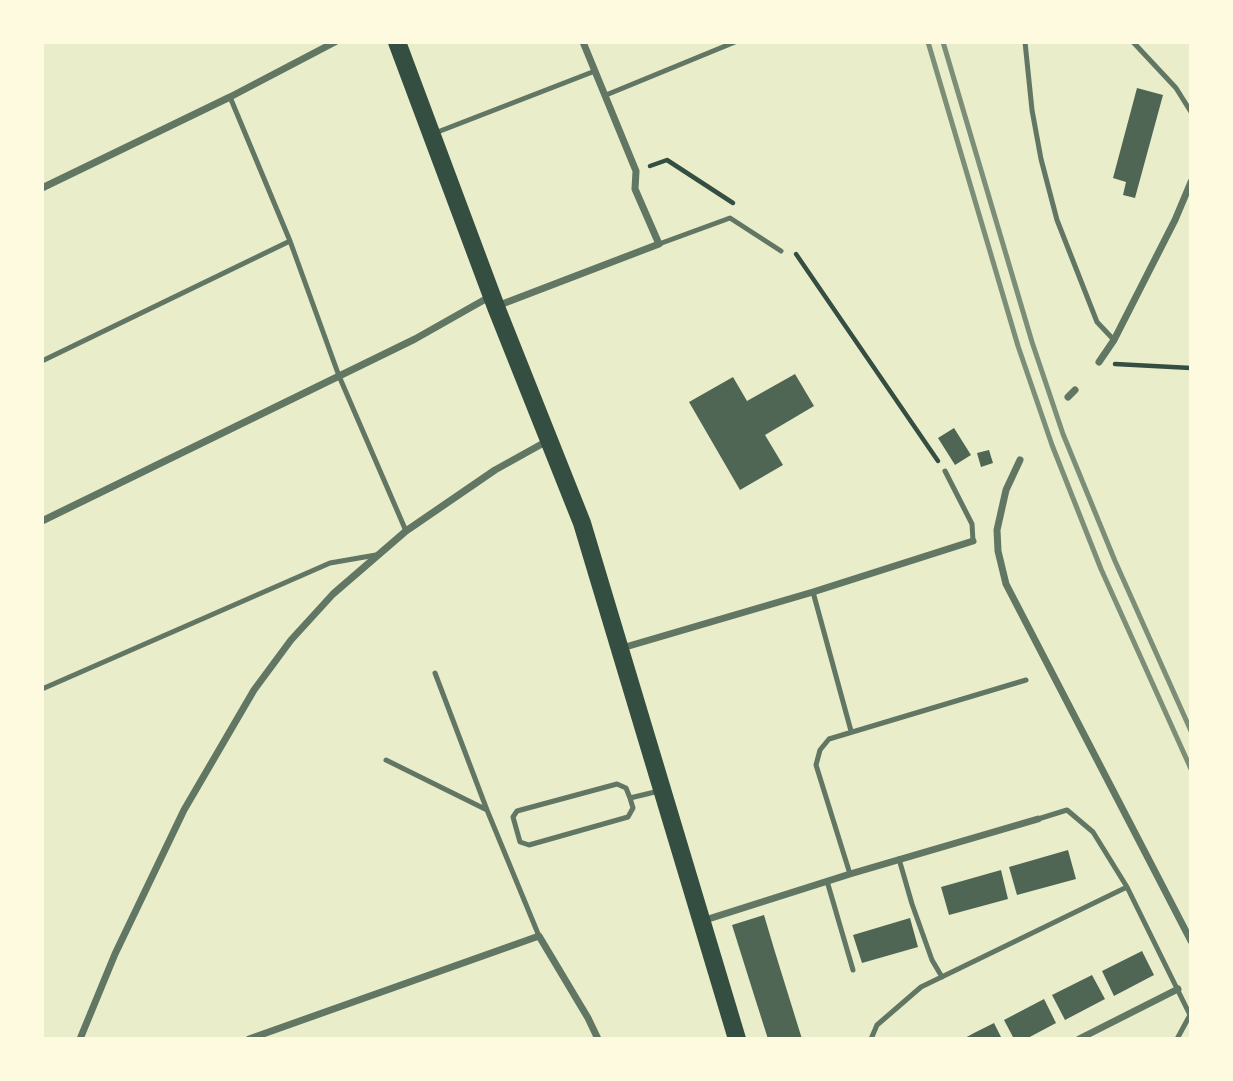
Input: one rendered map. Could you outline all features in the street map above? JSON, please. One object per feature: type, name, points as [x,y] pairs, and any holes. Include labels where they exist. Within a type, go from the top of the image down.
[{"type":"main road","points":[[397,42],[494,301],[582,523],[737,1039]]},
{"type":"street","points":[[42,188],[230,97],[335,42]]},
{"type":"street","points":[[42,522],[494,301],[659,244],[635,189],[636,171],[583,42]]},
{"type":"street","points":[[1100,362],[1114,340],[1175,220],[1191,182]]},
{"type":"street","points":[[1068,397],[1074,390]]},
{"type":"street","points":[[80,1039],[115,954],[184,810],[254,690],[333,594],[405,531],[495,470],[550,440]]},
{"type":"street","points":[[1020,460],[1004,498],[998,523],[997,544],[1006,584],[1191,941]]},
{"type":"street","points":[[621,648],[813,592],[973,541]]},
{"type":"street","points":[[702,921],[1038,818]]},
{"type":"street","points":[[249,1039],[539,936],[598,1039]]},
{"type":"street","points":[[1079,1039],[1178,989]]},
{"type":"lane","points":[[606,94],[735,42]]},
{"type":"lane","points":[[1025,42],[1038,147],[1057,220],[1097,322],[1114,340]]},
{"type":"lane","points":[[1133,42],[1176,88],[1191,112]]},
{"type":"lane","points":[[432,135],[596,70]]},
{"type":"lane","points":[[230,97],[290,241],[339,376],[405,531]]},
{"type":"lane","points":[[659,244],[730,218],[781,251]]},
{"type":"lane","points":[[42,361],[290,241]]},
{"type":"lane","points":[[945,471],[972,524],[973,541]]},
{"type":"lane","points":[[42,689],[330,563],[377,555]]},
{"type":"lane","points":[[813,592],[851,730]]},
{"type":"lane","points":[[435,673],[539,936]]},
{"type":"lane","points":[[850,874],[816,765],[820,750],[829,739],[851,730],[1026,680]]},
{"type":"lane","points":[[386,760],[487,810]]},
{"type":"lane","points":[[617,784],[626,788],[630,798],[633,808],[628,817],[529,845],[520,842],[513,817],[517,811],[617,784]]},
{"type":"lane","points":[[630,798],[662,790]]},
{"type":"lane","points":[[1038,818],[1067,810],[1093,832],[1127,887],[1190,1015],[1177,1039]]},
{"type":"lane","points":[[899,859],[932,960],[942,977]]},
{"type":"lane","points":[[827,881],[853,970]]},
{"type":"lane","points":[[873,1039],[877,1025],[921,987],[1127,887]]},
{"type":"path","points":[[636,171],[667,160],[737,206]]},
{"type":"path","points":[[791,247],[945,471]]},
{"type":"path","points":[[1100,362],[1191,368]]},
{"type":"building","points":[[1137,88],[1163,95],[1135,198],[1123,195],[1126,182],[1113,178]]},
{"type":"building","points":[[795,374],[814,406],[765,435],[783,465],[740,490],[689,402],[733,377],[747,401]]},
{"type":"building","points":[[954,428],[971,455],[955,465],[938,438]]},
{"type":"building","points":[[989,450],[993,463],[981,467],[977,453]]},
{"type":"building","points":[[1068,850],[1076,879],[1017,895],[1009,867]]},
{"type":"building","points":[[1001,870],[1008,899],[949,915],[941,887]]},
{"type":"building","points":[[764,915],[802,1039],[768,1039],[732,925]]},
{"type":"building","points":[[910,918],[918,947],[862,963],[853,935]]},
{"type":"building","points":[[1142,951],[1154,975],[1114,996],[1102,971]]},
{"type":"building","points":[[1092,975],[1105,999],[1065,1020],[1052,995]]},
{"type":"building","points":[[1044,999],[1056,1023],[1026,1039],[1014,1039],[1004,1020]]},
{"type":"building","points":[[994,1023],[1002,1039],[963,1039],[974,1033]]},
{"type":"railway","points":[[928,42],[1018,346],[1052,445],[1101,569],[1191,769]]},
{"type":"railway","points":[[943,42],[1032,342],[1063,434],[1115,561],[1191,731]]}]
